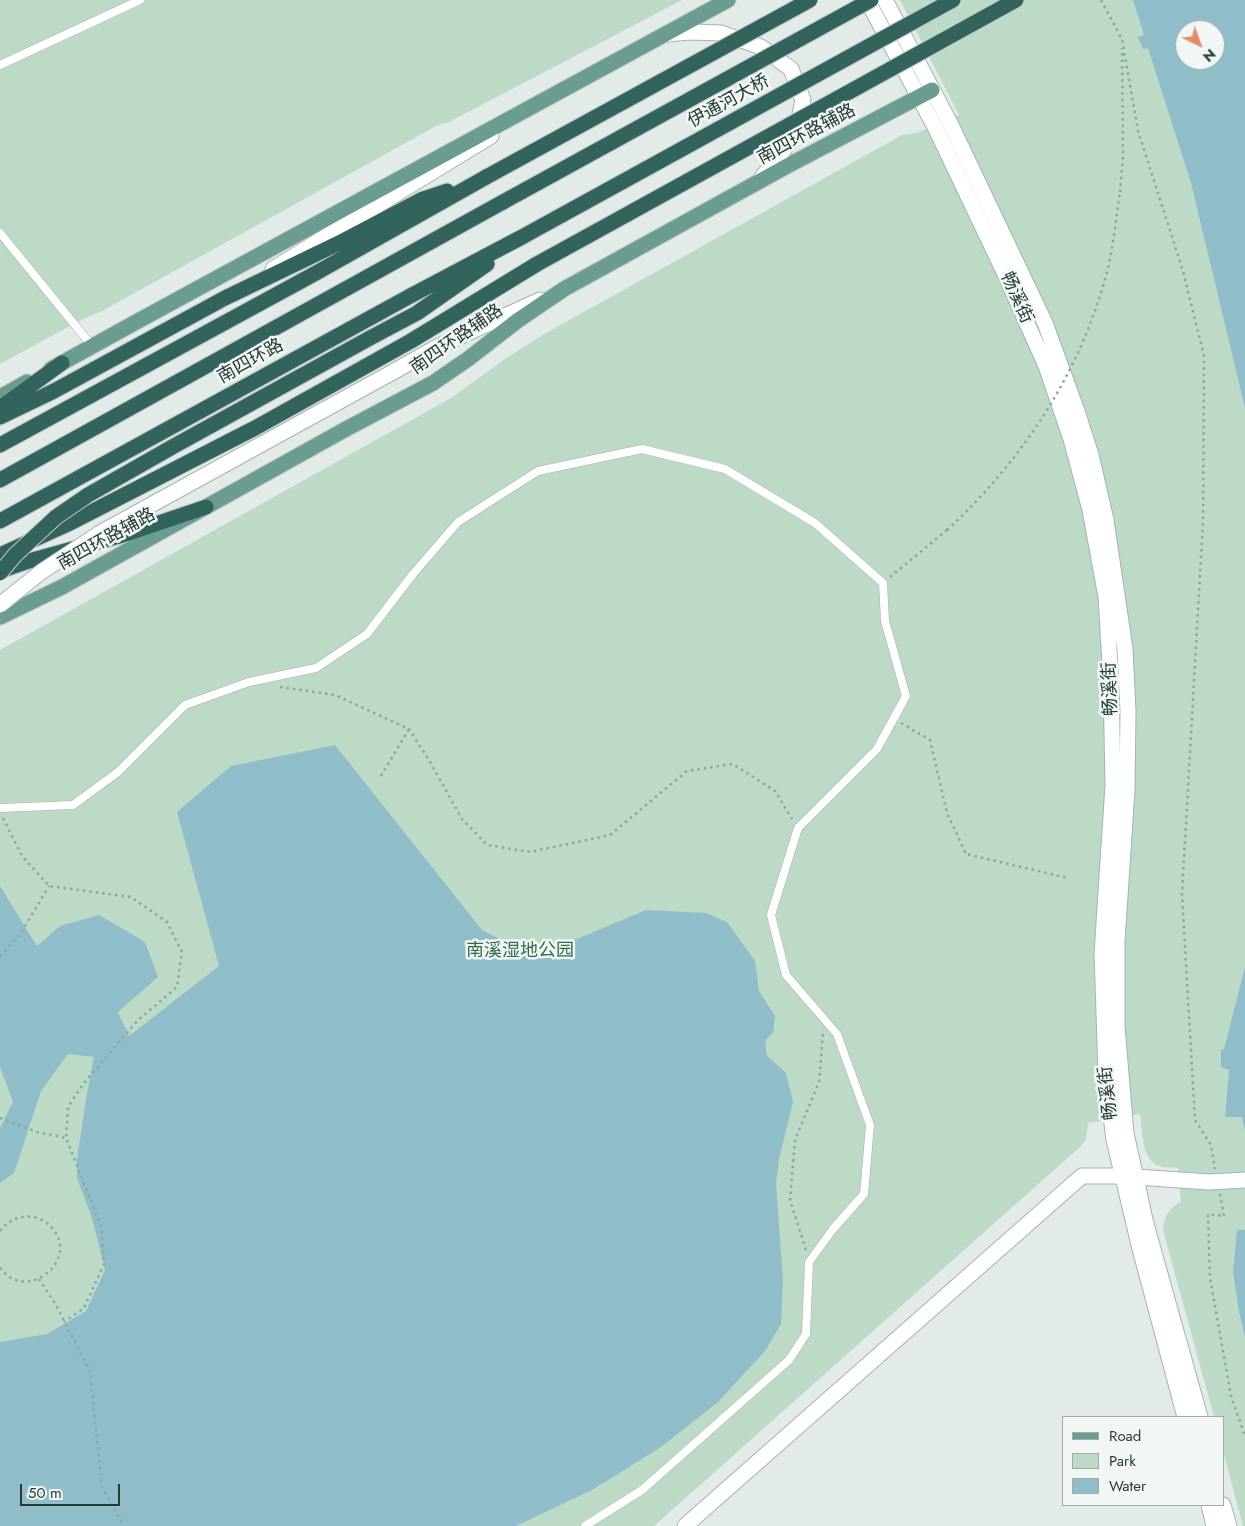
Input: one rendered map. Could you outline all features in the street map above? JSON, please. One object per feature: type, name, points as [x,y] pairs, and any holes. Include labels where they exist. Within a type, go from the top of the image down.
[{"type":"highway","points":[[0,445],[810,0]]},
{"type":"highway","name":"伊通河大桥","points":[[503,202],[869,0]]},
{"type":"highway","name":"伊通河大桥","points":[[522,237],[954,0]]},
{"type":"highway","points":[[0,555],[68,524],[255,428],[411,341],[536,264],[1016,0]]},
{"type":"highway","points":[[0,417],[54,391],[315,249],[423,199],[484,178]]},
{"type":"highway","name":"南四环路","points":[[0,480],[503,202]]},
{"type":"highway","points":[[0,572],[15,555],[56,517],[88,495],[417,313],[522,237]]},
{"type":"highway","name":"南四环路","points":[[0,521],[522,237]]},
{"type":"highway","points":[[377,335],[467,306]]},
{"type":"highway","points":[[0,408],[62,363]]},
{"type":"highway","points":[[0,572],[29,561],[123,535],[206,507]]},
{"type":"main road","points":[[0,397],[728,0]]},
{"type":"main road","name":"畅溪街","points":[[869,0],[925,93]]},
{"type":"main road","name":"畅溪街","points":[[885,0],[1046,366],[1072,438],[1092,520],[1106,596],[1111,680],[1113,785],[1102,954],[1106,1073],[1114,1140],[1146,1224],[1200,1416]]},
{"type":"main road","points":[[667,34],[690,32],[721,33],[761,47],[790,69],[803,100],[796,134],[760,182]]},
{"type":"main road","name":"南四环路辅路","points":[[0,617],[62,587],[433,383],[517,321],[564,290],[925,93]]},
{"type":"main road","points":[[315,249],[547,100]]},
{"type":"main road","points":[[0,605],[41,572],[100,534],[439,346],[564,290]]},
{"type":"main road","points":[[685,1526],[1082,1176],[1214,1181],[1245,1180]]},
{"type":"main road","name":"畅溪街","points":[[1129,1177],[1140,1249],[1185,1416]]},
{"type":"main road","points":[[1209,1506],[1214,1526]]},
{"type":"main road","points":[[1223,1506],[1229,1526]]},
{"type":"lane","points":[[0,65],[140,0]]},
{"type":"lane","points":[[0,234],[92,346]]},
{"type":"lane","points":[[0,808],[73,806],[118,772],[185,704],[249,682],[316,668],[367,634],[413,574],[458,522],[538,471],[642,449],[725,469],[816,523],[883,583],[885,621],[906,696],[877,749],[798,828],[771,914],[786,975],[837,1034],[870,1125],[864,1194],[833,1229],[809,1262],[806,1334],[789,1360],[642,1490],[585,1526]]},
{"type":"path","points":[[1101,0],[1122,39],[1138,131],[1183,271],[1204,356],[1203,522],[1182,894],[1195,1120],[1210,1145],[1214,1181],[1224,1216],[1208,1214],[1210,1278],[1231,1396],[1245,1436]]},
{"type":"path","points":[[883,583],[947,530],[977,502],[1006,469],[1035,430],[1075,360],[1095,309],[1108,268],[1120,192],[1123,157],[1122,39]]},
{"type":"path","points":[[278,686],[335,695],[409,729],[462,819],[487,845],[530,852],[610,835],[687,772],[733,764],[775,791],[798,828]]},
{"type":"path","points":[[893,719],[930,740],[947,813],[966,854],[1068,878]]},
{"type":"path","points":[[381,776],[409,729]]},
{"type":"path","points":[[0,812],[22,856],[49,886],[131,896],[167,922],[182,952],[178,987],[137,1021],[84,1082],[68,1107],[66,1138],[101,1226],[104,1264],[84,1308],[64,1322]]},
{"type":"path","points":[[0,956],[19,936],[49,886]]},
{"type":"path","points":[[809,1262],[790,1200],[795,1140],[819,1082],[824,1019]]},
{"type":"path","points":[[0,1118],[37,1132],[66,1138]]},
{"type":"path","points":[[0,1231],[5,1224],[15,1218],[26,1216],[37,1218],[47,1223],[59,1242],[56,1264],[49,1273],[40,1279],[30,1282],[20,1281],[10,1277],[0,1267]]},
{"type":"path","points":[[40,1279],[90,1372],[102,1487],[124,1526]]},
{"type":"green space","points":[[0,0],[682,0],[449,122],[438,125],[102,311],[83,319],[0,364]]},
{"type":"green space","name":"南溪湿地公园","points":[[900,0],[1245,0],[1245,1526],[1243,1526],[1225,1459],[1225,1416],[1214,1416],[1163,1230],[1168,1213],[1181,1202],[1178,1168],[1162,1167],[1150,1159],[1142,1137],[1140,1114],[1088,1123],[1086,1139],[1081,1146],[654,1526],[0,1526],[0,650],[451,398],[508,357],[546,333],[902,135],[917,133],[959,115]]},
{"type":"water","points":[[1133,0],[1245,0],[1245,408],[1191,183],[1148,48],[1143,49],[1138,37],[1144,35]]},
{"type":"water","points":[[335,745],[482,930],[523,951],[577,939],[646,910],[706,913],[727,922],[755,961],[759,991],[775,1016],[773,1033],[765,1041],[767,1056],[786,1073],[793,1102],[779,1159],[776,1184],[783,1281],[781,1324],[765,1351],[718,1402],[661,1447],[592,1490],[516,1526],[0,1526],[0,1342],[47,1334],[86,1311],[105,1270],[92,1218],[77,1178],[77,1159],[94,1057],[68,1054],[41,1091],[14,1173],[0,1183],[0,1128],[13,1102],[0,1067],[0,886],[37,946],[60,926],[99,915],[145,942],[158,977],[118,1012],[129,1036],[219,966],[177,812],[231,766]]},
{"type":"water","points":[[1245,967],[1245,1130],[1242,1117],[1225,1117],[1229,1070],[1221,1067],[1221,1050],[1224,1049]]},
{"type":"water","points":[[1237,1230],[1245,1230],[1245,1337],[1233,1272]]}]
